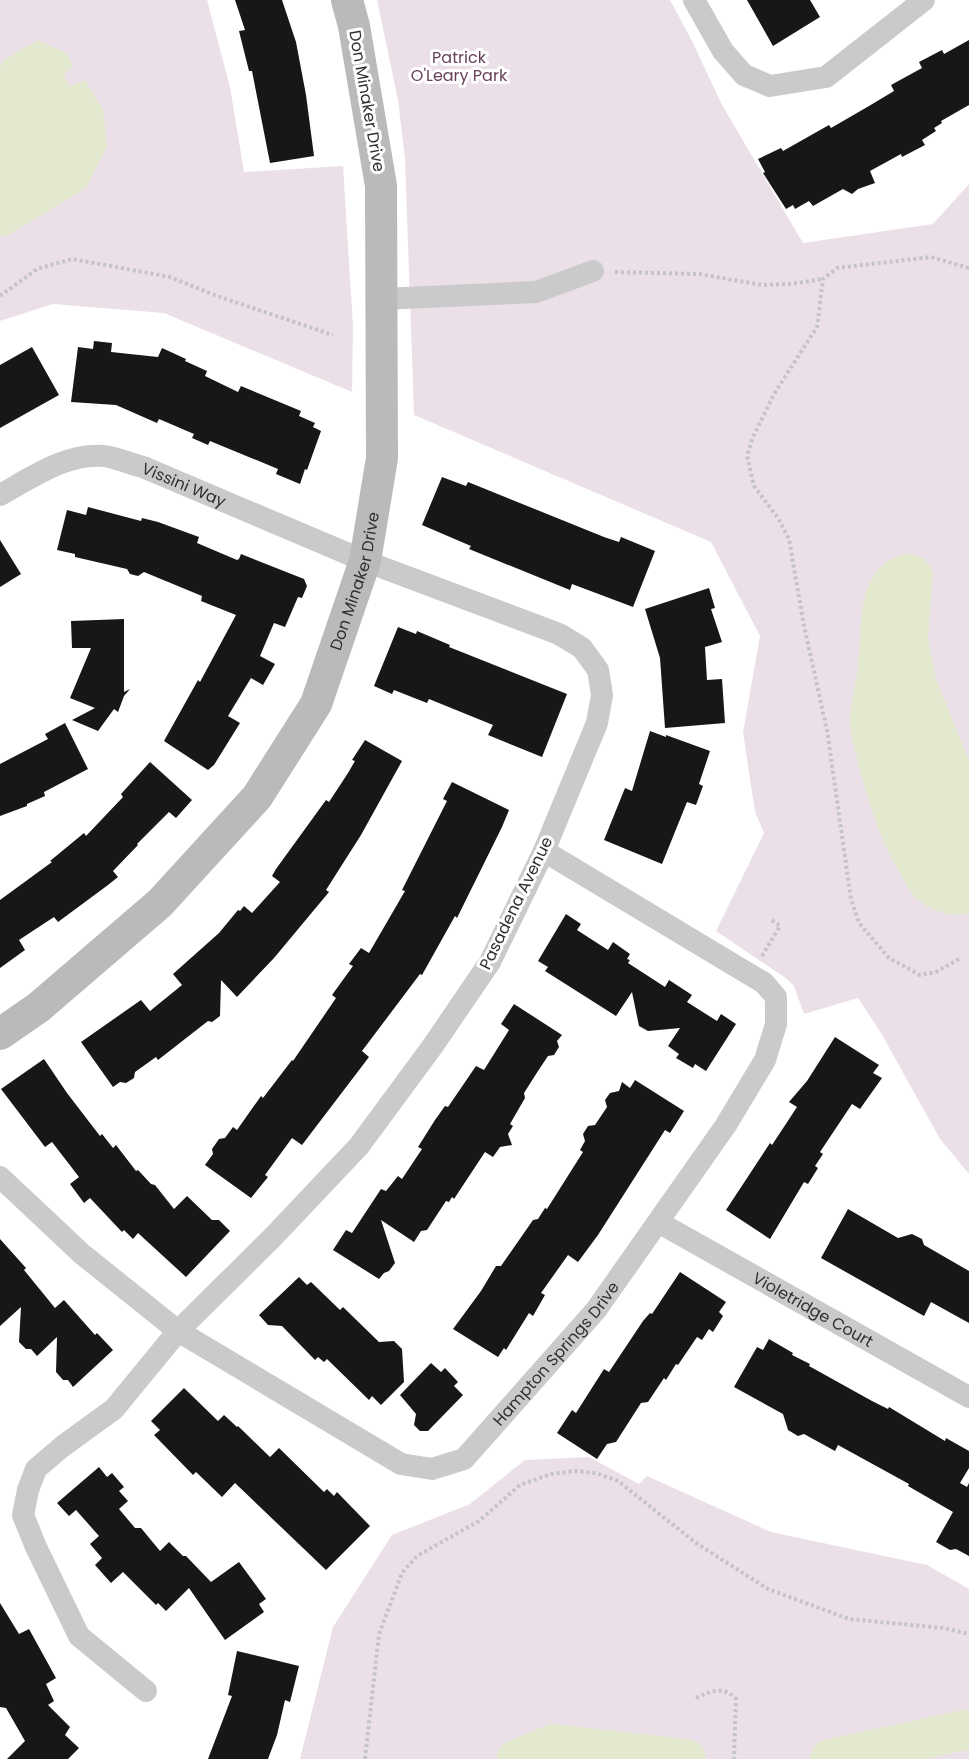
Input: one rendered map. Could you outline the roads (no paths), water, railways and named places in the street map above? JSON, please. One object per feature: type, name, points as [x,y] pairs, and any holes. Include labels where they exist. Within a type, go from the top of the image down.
[{"type":"street","name":"Don Minaker Drive","points":[[0,1034],[39,1006],[160,903],[257,797],[316,704],[365,561],[382,458],[381,186],[354,26],[347,0]]},
{"type":"street","points":[[694,0],[723,51],[744,75],[770,86],[826,77],[924,0]]},
{"type":"street","points":[[382,299],[536,292],[593,271]]},
{"type":"street","name":"Vissini Way","points":[[0,495],[46,470],[81,457],[104,456],[143,467],[365,561]]},
{"type":"street","name":"Pasadena Avenue","points":[[147,1691],[79,1636],[23,1515],[28,1490],[36,1469],[114,1409],[178,1331],[272,1238],[359,1146],[432,1047],[490,962],[544,851],[597,723],[602,694],[598,670],[582,648],[559,634],[365,561]]},
{"type":"street","name":"Hampton Springs Drive","points":[[0,1177],[82,1254],[178,1331],[361,1438],[401,1464],[432,1469],[464,1459],[596,1310],[726,1125],[765,1060],[776,1024],[776,997],[764,983],[544,851]]},
{"type":"street","name":"Violetridge Court","points":[[658,1222],[969,1397]]},
{"type":"waterway","points":[[830,1759],[969,1729]]},
{"type":"waterway","points":[[517,1759],[554,1744],[686,1759]]},
{"type":"park label","name":"Patrick O'Leary Park","points":[[459,66]]}]
